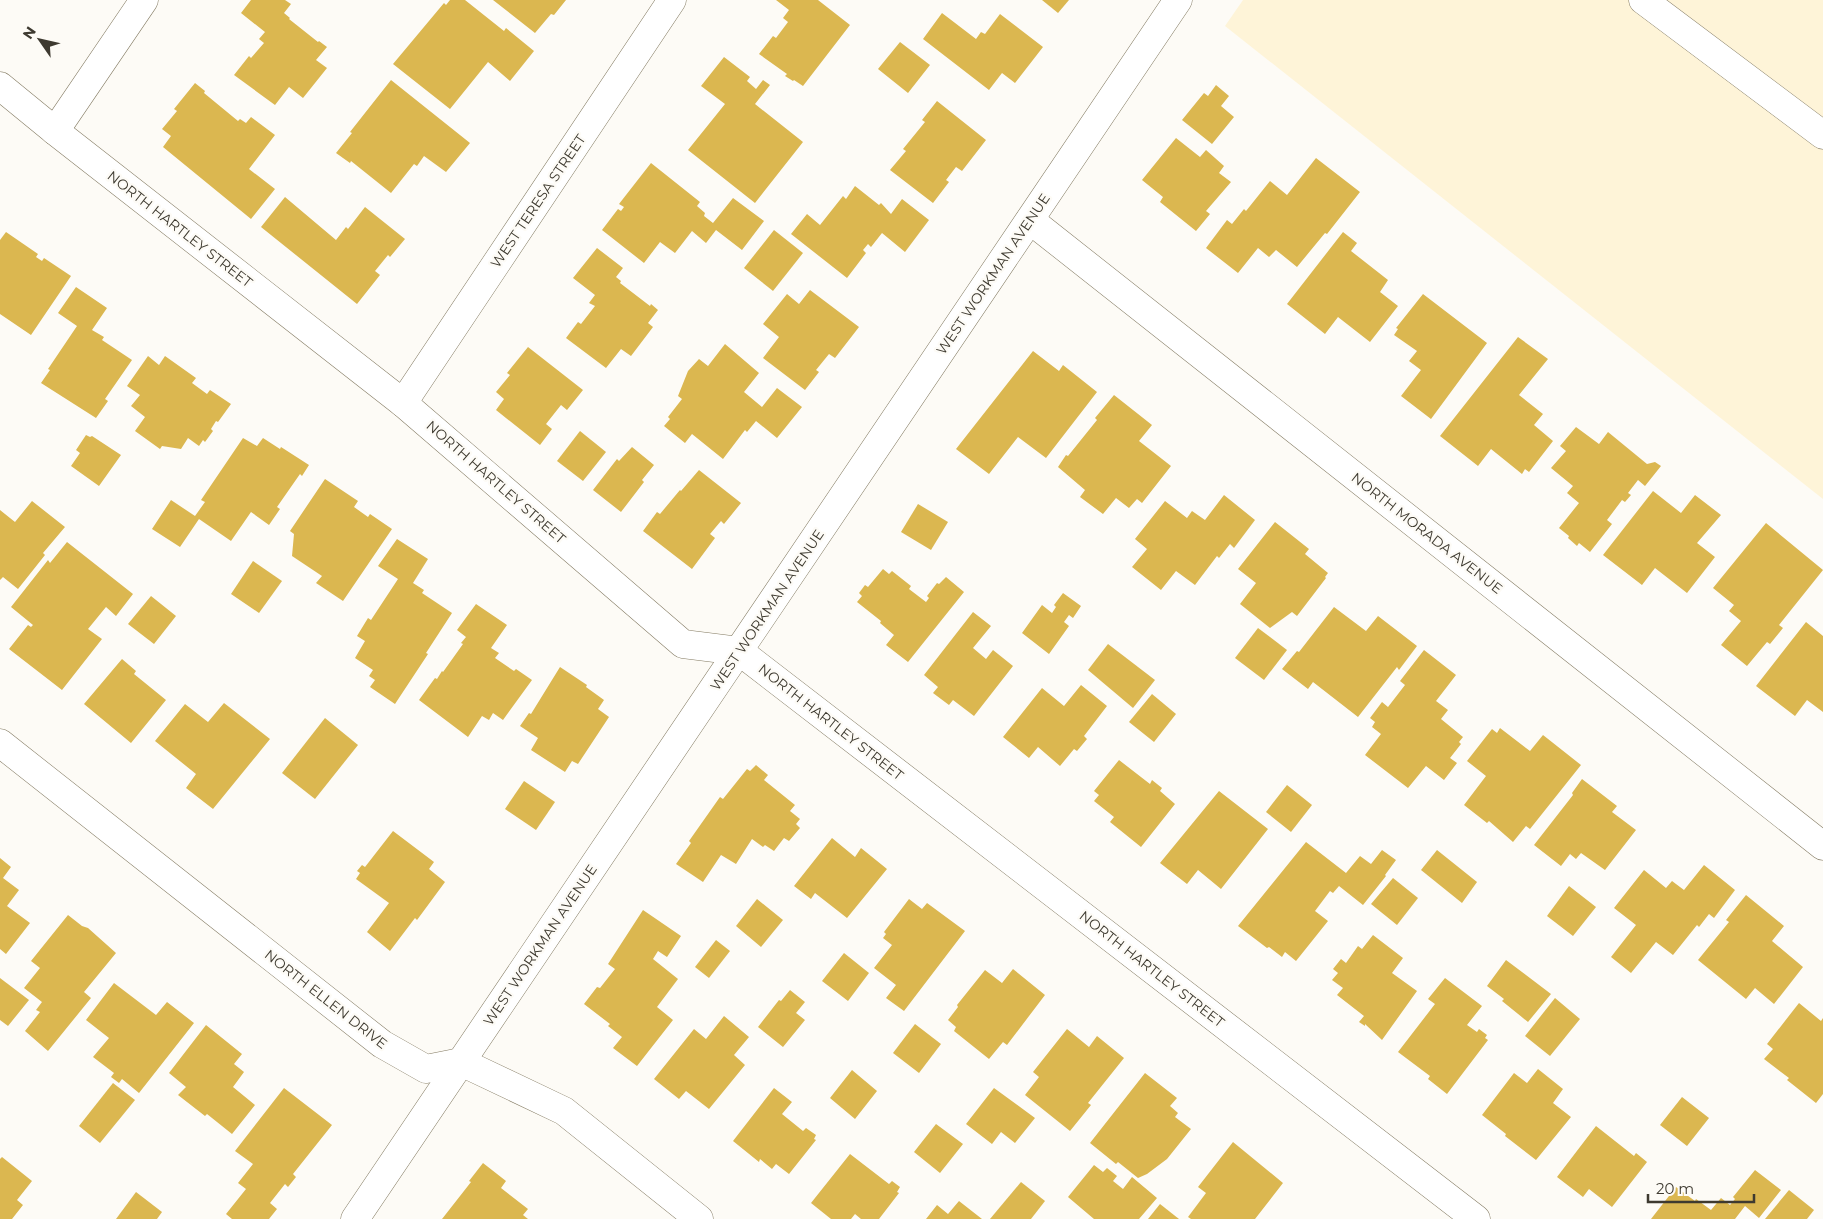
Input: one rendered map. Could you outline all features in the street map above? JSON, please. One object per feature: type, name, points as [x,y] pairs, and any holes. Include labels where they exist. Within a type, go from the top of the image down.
[{"type":"street","points":[[55,131],[144,0]]},
{"type":"street","name":"WEST TERESA STREET","points":[[403,403],[672,0]]},
{"type":"street","name":"WEST WORKMAN AVENUE","points":[[354,1219],[1178,0]]},
{"type":"street","points":[[1644,0],[1823,135]]},
{"type":"street","name":"NORTH HARTLEY STREET","points":[[0,86],[403,403],[683,644],[739,651],[1476,1219]]},
{"type":"street","name":"NORTH MORADA AVENUE","points":[[1030,220],[1823,846]]},
{"type":"street","name":"NORTH ELLEN DRIVE","points":[[0,743],[382,1044],[426,1069],[461,1062]]},
{"type":"street","points":[[461,1062],[564,1111],[699,1219]]},
{"type":"shaded area","points":[[1243,0],[1823,0],[1823,499],[1225,26]]},
{"type":"building","points":[[251,0],[285,0],[291,4],[284,13],[289,19],[327,47],[316,60],[327,68],[303,98],[289,87],[275,105],[234,75],[249,56],[251,58],[264,43],[259,39],[265,32],[241,13]]},
{"type":"building","points":[[450,0],[465,0],[504,31],[506,28],[534,51],[510,81],[488,62],[450,109],[393,64],[444,3],[446,5]]},
{"type":"building","points":[[493,0],[566,0],[554,15],[551,14],[535,33]]},
{"type":"building","points":[[776,0],[818,0],[850,25],[803,86],[785,76],[787,74],[759,54],[773,36],[776,38],[788,22],[783,18],[789,10]]},
{"type":"building","points":[[1042,0],[1069,0],[1058,13]]},
{"type":"building","points":[[942,13],[976,39],[981,32],[985,34],[1000,14],[1043,47],[1015,83],[1002,73],[989,90],[923,39]]},
{"type":"building","points":[[900,42],[930,65],[908,93],[878,69]]},
{"type":"building","points":[[724,57],[750,77],[747,81],[756,89],[763,80],[770,85],[755,104],[803,142],[755,203],[688,150],[725,104],[701,86]]},
{"type":"building","points":[[391,80],[470,143],[446,172],[424,156],[417,166],[414,164],[391,193],[351,161],[350,163],[336,153]]},
{"type":"building","points":[[195,83],[205,91],[204,93],[238,121],[240,119],[246,123],[251,117],[275,135],[249,169],[275,189],[251,219],[163,147],[171,136],[162,129],[177,111],[174,109]]},
{"type":"building","points":[[1216,85],[1229,96],[1221,106],[1234,117],[1212,144],[1182,120],[1204,93],[1208,96]]},
{"type":"building","points":[[937,101],[986,140],[962,171],[956,167],[946,180],[949,182],[933,203],[890,170],[906,151],[903,149],[925,122],[922,120]]},
{"type":"building","points":[[1176,138],[1200,157],[1206,150],[1224,166],[1219,173],[1231,182],[1206,211],[1210,214],[1196,231],[1160,202],[1163,197],[1142,180]]},
{"type":"building","points":[[1316,158],[1360,192],[1327,234],[1325,233],[1297,267],[1276,250],[1269,257],[1258,248],[1238,273],[1206,248],[1227,220],[1232,224],[1244,209],[1246,211],[1270,181],[1287,195]]},
{"type":"building","points":[[651,163],[700,202],[697,206],[705,213],[704,216],[713,223],[733,198],[764,221],[742,250],[716,230],[706,243],[692,231],[675,253],[660,242],[644,263],[602,230],[618,209],[621,211],[624,207],[619,204]]},
{"type":"building","points":[[855,186],[879,205],[881,203],[891,214],[902,199],[929,220],[905,252],[882,233],[871,247],[868,244],[863,250],[866,253],[847,278],[791,234],[807,214],[820,225],[843,196],[846,199]]},
{"type":"building","points":[[285,197],[336,240],[346,227],[348,229],[365,207],[405,239],[375,271],[380,275],[357,304],[261,227]]},
{"type":"building","points":[[774,230],[803,253],[773,291],[744,268]]},
{"type":"building","points":[[6,232],[38,254],[36,257],[42,261],[44,258],[71,276],[31,335],[0,314],[0,240]]},
{"type":"building","points":[[1343,232],[1357,243],[1351,251],[1388,280],[1380,292],[1398,306],[1370,342],[1338,317],[1325,334],[1287,304]]},
{"type":"building","points":[[597,248],[623,268],[616,277],[621,281],[620,283],[658,310],[648,323],[653,327],[631,356],[621,349],[606,368],[566,338],[578,322],[581,324],[595,306],[589,303],[595,295],[573,278]]},
{"type":"building","points":[[76,287],[107,308],[92,330],[104,337],[102,340],[132,360],[105,399],[108,401],[96,418],[41,383],[50,370],[48,369],[77,326],[58,313]]},
{"type":"building","points":[[810,290],[859,327],[835,358],[829,354],[816,370],[819,372],[805,390],[763,358],[779,337],[763,324],[787,294],[799,304]]},
{"type":"building","points":[[1423,294],[1487,343],[1431,419],[1401,396],[1421,370],[1409,361],[1417,351],[1394,335],[1398,329],[1396,328]]},
{"type":"building","points":[[1518,337],[1548,359],[1519,395],[1543,414],[1534,425],[1553,441],[1529,472],[1525,469],[1522,474],[1491,449],[1478,466],[1440,436]]},
{"type":"building","points":[[725,344],[759,373],[744,392],[762,407],[777,388],[802,407],[777,438],[756,421],[747,432],[745,430],[723,459],[692,434],[685,443],[664,426],[670,419],[668,417],[682,399],[678,396],[688,371],[699,359],[708,366]]},
{"type":"building","points":[[528,347],[583,390],[567,410],[561,405],[546,424],[552,429],[540,445],[496,410],[504,399],[496,392],[510,375],[507,373]]},
{"type":"building","points":[[1033,351],[1059,371],[1063,365],[1097,392],[1046,458],[1018,437],[989,474],[956,449]]},
{"type":"building","points":[[148,356],[159,365],[165,356],[196,378],[192,383],[207,394],[210,390],[231,404],[218,422],[216,421],[211,429],[213,431],[205,442],[203,440],[199,446],[188,438],[181,449],[162,446],[160,449],[135,431],[145,417],[131,406],[140,395],[127,386]]},
{"type":"building","points":[[1114,395],[1152,425],[1139,441],[1171,466],[1142,503],[1137,499],[1129,508],[1116,498],[1103,514],[1080,497],[1085,490],[1058,467],[1066,455],[1068,456],[1097,420],[1095,418]]},
{"type":"building","points":[[1576,427],[1599,444],[1608,432],[1647,464],[1655,462],[1661,466],[1645,486],[1638,480],[1628,493],[1631,495],[1625,502],[1622,500],[1607,520],[1612,524],[1590,552],[1579,543],[1577,546],[1559,528],[1579,503],[1567,493],[1573,486],[1551,468],[1566,451],[1560,446]]},
{"type":"building","points":[[580,431],[606,452],[583,481],[557,461]]},
{"type":"building","points":[[86,435],[92,436],[121,455],[99,486],[71,466],[80,453],[76,450]]},
{"type":"building","points":[[243,438],[257,446],[263,438],[309,465],[302,476],[300,474],[277,507],[280,509],[269,525],[251,512],[231,541],[199,519],[180,547],[152,529],[171,500],[195,516],[205,502],[201,500]]},
{"type":"building","points":[[632,447],[654,465],[642,480],[644,482],[621,512],[593,490],[617,459],[619,461]]},
{"type":"building","points":[[699,470],[741,503],[724,524],[721,521],[710,534],[715,538],[692,569],[643,531],[657,512],[660,514]]},
{"type":"building","points":[[325,479],[358,501],[354,507],[368,517],[370,514],[392,529],[343,601],[316,583],[322,576],[292,556],[294,534],[290,531]]},
{"type":"building","points":[[1653,491],[1681,513],[1695,495],[1721,515],[1697,543],[1715,557],[1687,593],[1655,568],[1642,585],[1603,555]]},
{"type":"building","points":[[1224,495],[1255,520],[1234,548],[1230,544],[1219,558],[1217,556],[1195,585],[1176,571],[1161,590],[1132,567],[1147,549],[1135,539],[1165,501],[1187,518],[1192,511],[1205,520]]},
{"type":"building","points":[[32,501],[65,527],[43,553],[45,555],[18,589],[3,577],[0,580],[0,510],[15,522]]},
{"type":"building","points":[[918,504],[948,522],[931,550],[901,532]]},
{"type":"building","points":[[1275,522],[1309,549],[1305,554],[1328,573],[1297,616],[1292,612],[1270,628],[1240,604],[1256,583],[1238,569]]},
{"type":"building","points":[[1766,523],[1823,570],[1779,625],[1783,628],[1770,644],[1767,642],[1747,666],[1721,645],[1741,621],[1729,611],[1734,605],[1713,588]]},
{"type":"building","points":[[397,539],[428,559],[413,583],[424,590],[422,593],[452,613],[395,704],[370,687],[375,680],[369,676],[373,670],[355,658],[365,641],[357,636],[368,618],[371,620],[398,579],[378,566]]},
{"type":"building","points":[[67,542],[133,594],[116,616],[106,607],[88,629],[102,639],[62,690],[9,649],[28,625],[31,627],[33,625],[11,607],[48,560],[50,563]]},
{"type":"building","points":[[253,561],[282,581],[259,613],[231,594]]},
{"type":"building","points":[[883,569],[889,574],[892,571],[911,586],[909,589],[926,602],[929,598],[927,596],[937,583],[939,584],[946,577],[964,592],[908,662],[886,645],[894,635],[880,623],[881,621],[857,602],[862,596],[859,593],[865,585],[868,587]]},
{"type":"building","points":[[1063,593],[1081,606],[1073,618],[1069,615],[1064,622],[1069,626],[1049,654],[1022,633],[1042,605],[1052,613],[1056,607],[1054,605]]},
{"type":"building","points":[[151,596],[176,616],[154,644],[128,624]]},
{"type":"building","points":[[476,604],[507,625],[491,648],[499,653],[495,658],[532,680],[503,720],[493,713],[489,720],[482,716],[468,737],[419,700],[435,678],[437,679],[443,672],[463,644],[461,643],[466,637],[457,630]]},
{"type":"building","points":[[1334,607],[1366,631],[1378,616],[1417,646],[1399,670],[1397,667],[1358,717],[1313,682],[1308,689],[1282,669],[1297,651],[1299,652]]},
{"type":"building","points":[[973,612],[991,626],[973,648],[986,659],[993,650],[1013,666],[974,716],[953,700],[949,705],[933,693],[938,687],[924,675]]},
{"type":"building","points":[[1806,622],[1823,636],[1823,712],[1807,700],[1795,716],[1756,686]]},
{"type":"building","points":[[1258,628],[1287,650],[1264,680],[1235,658]]},
{"type":"building","points":[[1108,644],[1155,680],[1133,708],[1088,670]]},
{"type":"building","points":[[1424,650],[1456,675],[1436,701],[1448,710],[1441,719],[1463,737],[1459,742],[1461,744],[1450,758],[1457,763],[1444,780],[1426,766],[1408,788],[1365,755],[1381,734],[1372,727],[1375,722],[1370,718],[1382,702],[1388,707],[1405,685],[1400,681]]},
{"type":"building","points":[[122,659],[136,671],[134,674],[166,700],[131,743],[84,704]]},
{"type":"building","points":[[560,667],[587,685],[586,687],[604,700],[598,709],[609,717],[578,764],[572,761],[565,772],[531,750],[538,738],[520,726],[529,713],[531,714]]},
{"type":"building","points":[[1081,685],[1107,706],[1084,736],[1087,739],[1077,751],[1074,749],[1060,766],[1038,747],[1029,758],[1003,737],[1042,688],[1064,706]]},
{"type":"building","points":[[1152,694],[1176,714],[1154,742],[1129,722]]},
{"type":"building","points":[[224,703],[270,739],[213,809],[186,788],[196,774],[155,741],[185,704],[208,722]]},
{"type":"building","points":[[325,718],[358,745],[315,799],[282,773]]},
{"type":"building","points":[[1500,728],[1530,751],[1543,735],[1581,765],[1530,829],[1526,826],[1513,842],[1489,821],[1487,823],[1464,805],[1486,776],[1467,761],[1492,729],[1497,733]]},
{"type":"building","points":[[1119,760],[1150,784],[1152,780],[1162,788],[1160,791],[1175,804],[1141,847],[1110,822],[1114,817],[1094,801],[1099,795],[1094,791]]},
{"type":"building","points":[[756,765],[768,775],[764,780],[795,805],[790,811],[800,819],[796,824],[800,828],[789,841],[784,838],[774,851],[765,845],[763,847],[752,839],[736,864],[721,855],[703,882],[676,864],[691,843],[689,841],[720,797],[723,799],[747,769],[750,771]]},
{"type":"building","points":[[1582,779],[1617,806],[1612,812],[1636,830],[1605,870],[1581,853],[1576,859],[1570,854],[1561,866],[1534,845],[1573,795],[1572,793]]},
{"type":"building","points":[[524,781],[555,802],[536,830],[505,809]]},
{"type":"building","points":[[1287,785],[1312,805],[1291,832],[1266,812]]},
{"type":"building","points":[[1219,791],[1268,829],[1221,889],[1198,870],[1187,884],[1160,863]]},
{"type":"building","points":[[393,831],[434,862],[429,869],[445,882],[417,920],[415,918],[390,951],[367,932],[389,903],[356,879],[360,873],[357,871],[362,865],[365,867]]},
{"type":"building","points":[[832,838],[855,857],[861,848],[887,869],[847,918],[815,893],[811,899],[794,886]]},
{"type":"building","points":[[1306,842],[1346,873],[1360,856],[1371,864],[1382,850],[1396,860],[1363,905],[1339,886],[1333,893],[1330,891],[1315,911],[1328,921],[1296,961],[1285,952],[1282,957],[1269,947],[1267,948],[1238,926]]},
{"type":"building","points":[[1437,850],[1477,882],[1462,903],[1421,870]]},
{"type":"building","points":[[0,858],[11,867],[3,878],[19,890],[7,906],[30,923],[6,954],[0,949]]},
{"type":"building","points":[[1704,865],[1735,890],[1714,918],[1709,914],[1699,927],[1697,925],[1673,955],[1656,942],[1631,973],[1611,957],[1636,925],[1614,908],[1644,870],[1666,888],[1672,881],[1684,890]]},
{"type":"building","points":[[1393,878],[1418,898],[1397,925],[1371,904]]},
{"type":"building","points":[[1569,886],[1596,907],[1573,936],[1547,916]]},
{"type":"building","points":[[1746,895],[1784,926],[1772,941],[1803,967],[1774,1004],[1755,988],[1746,999],[1698,960],[1729,922],[1726,920]]},
{"type":"building","points":[[757,899],[783,920],[761,947],[736,926]]},
{"type":"building","points":[[909,899],[922,909],[927,903],[965,931],[904,1011],[886,998],[896,985],[874,968],[892,945],[883,938],[886,934],[884,932]]},
{"type":"building","points":[[643,910],[681,936],[667,957],[658,951],[653,959],[678,979],[657,1007],[673,1020],[637,1066],[613,1048],[622,1037],[608,1026],[610,1024],[584,1004],[597,987],[600,988],[615,969],[608,964]]},
{"type":"building","points":[[68,915],[82,926],[88,928],[116,953],[84,992],[91,998],[48,1051],[25,1031],[40,1012],[36,1010],[42,1002],[24,988],[40,968],[31,961]]},
{"type":"building","points":[[1373,935],[1403,958],[1392,973],[1417,991],[1382,1040],[1365,1024],[1365,1026],[1359,1022],[1364,1016],[1337,995],[1343,988],[1332,980],[1338,973],[1333,969],[1341,959],[1346,963],[1358,946],[1362,949]]},
{"type":"building","points":[[716,940],[730,951],[709,978],[695,967]]},
{"type":"building","points":[[844,953],[869,973],[848,1001],[822,981]]},
{"type":"building","points":[[1506,960],[1551,994],[1528,1022],[1487,986]]},
{"type":"building","points":[[1013,969],[1045,995],[1007,1045],[1003,1042],[989,1059],[954,1031],[956,1027],[948,1020],[958,1007],[957,1005],[985,970],[1002,983]]},
{"type":"building","points":[[0,978],[29,1000],[8,1026],[0,1020]]},
{"type":"building","points":[[1445,978],[1482,1006],[1467,1025],[1477,1032],[1479,1029],[1487,1035],[1485,1038],[1488,1040],[1447,1094],[1428,1079],[1430,1076],[1398,1052],[1435,1004],[1428,999]]},
{"type":"building","points":[[114,983],[156,1015],[167,1002],[194,1023],[139,1093],[122,1079],[119,1083],[111,1077],[114,1073],[93,1057],[109,1038],[86,1020]]},
{"type":"building","points":[[790,990],[805,1002],[796,1013],[805,1020],[783,1047],[758,1027],[779,1000],[781,1001]]},
{"type":"building","points":[[1555,998],[1580,1019],[1550,1056],[1525,1036]]},
{"type":"building","points":[[1799,1003],[1821,1021],[1823,1018],[1823,1094],[1816,1103],[1787,1080],[1789,1078],[1764,1059],[1773,1049],[1767,1044]]},
{"type":"building","points":[[724,1016],[749,1037],[734,1055],[745,1065],[709,1109],[686,1091],[679,1099],[654,1079],[694,1029],[706,1039]]},
{"type":"building","points":[[915,1024],[941,1044],[919,1073],[893,1053]]},
{"type":"building","points":[[206,1025],[242,1054],[234,1064],[244,1072],[233,1087],[255,1105],[232,1134],[207,1114],[205,1116],[178,1095],[186,1087],[169,1073]]},
{"type":"building","points":[[1067,1029],[1089,1047],[1097,1036],[1124,1058],[1088,1103],[1091,1105],[1070,1131],[1025,1095],[1039,1077],[1033,1072]]},
{"type":"building","points":[[1538,1069],[1563,1089],[1553,1103],[1571,1117],[1536,1160],[1482,1115],[1514,1073],[1527,1083]]},
{"type":"building","points":[[852,1070],[877,1091],[855,1119],[830,1098]]},
{"type":"building","points":[[1145,1073],[1177,1098],[1170,1106],[1178,1113],[1175,1117],[1191,1129],[1167,1159],[1147,1174],[1138,1178],[1118,1162],[1116,1164],[1090,1143]]},
{"type":"building","points":[[113,1083],[135,1100],[100,1143],[79,1126]]},
{"type":"building","points":[[284,1088],[332,1125],[293,1174],[296,1177],[288,1187],[285,1184],[270,1203],[277,1209],[269,1219],[232,1219],[226,1214],[246,1189],[238,1183],[253,1164],[235,1151]]},
{"type":"building","points":[[774,1088],[792,1102],[782,1114],[803,1131],[806,1128],[816,1135],[814,1139],[816,1140],[789,1174],[776,1164],[772,1169],[760,1159],[759,1162],[733,1141]]},
{"type":"building","points":[[994,1088],[1035,1118],[1015,1143],[1001,1132],[992,1144],[966,1124]]},
{"type":"building","points":[[1682,1097],[1709,1118],[1687,1146],[1660,1125]]},
{"type":"building","points":[[936,1124],[963,1144],[940,1173],[914,1152]]},
{"type":"building","points":[[1596,1126],[1634,1156],[1636,1153],[1647,1162],[1612,1207],[1589,1189],[1583,1197],[1557,1177]]},
{"type":"building","points":[[1233,1142],[1283,1183],[1255,1219],[1191,1219],[1188,1217],[1206,1193],[1198,1187]]},
{"type":"building","points":[[850,1154],[889,1184],[892,1181],[900,1187],[897,1192],[899,1193],[879,1219],[861,1219],[855,1214],[851,1219],[831,1219],[811,1203]]},
{"type":"building","points":[[2,1157],[32,1181],[17,1200],[23,1205],[12,1219],[0,1219],[0,1159]]},
{"type":"building","points":[[483,1163],[506,1181],[501,1188],[528,1209],[523,1215],[528,1219],[442,1219],[471,1182],[469,1181]]},
{"type":"building","points":[[1094,1165],[1103,1172],[1107,1168],[1117,1176],[1113,1181],[1123,1189],[1132,1177],[1157,1198],[1139,1219],[1094,1219],[1068,1197]]},
{"type":"building","points":[[1755,1170],[1781,1190],[1759,1218],[1745,1206],[1735,1219],[1651,1219],[1676,1187],[1711,1210],[1721,1198],[1730,1205],[1735,1199],[1733,1197]]},
{"type":"building","points":[[1021,1182],[1045,1201],[1031,1219],[990,1219]]},
{"type":"building","points":[[1789,1190],[1814,1210],[1807,1219],[1765,1219]]},
{"type":"building","points":[[136,1192],[162,1212],[157,1219],[116,1219]]},
{"type":"building","points":[[959,1201],[982,1219],[926,1219],[937,1205],[948,1214]]},
{"type":"building","points":[[1160,1204],[1179,1219],[1148,1219]]}]
